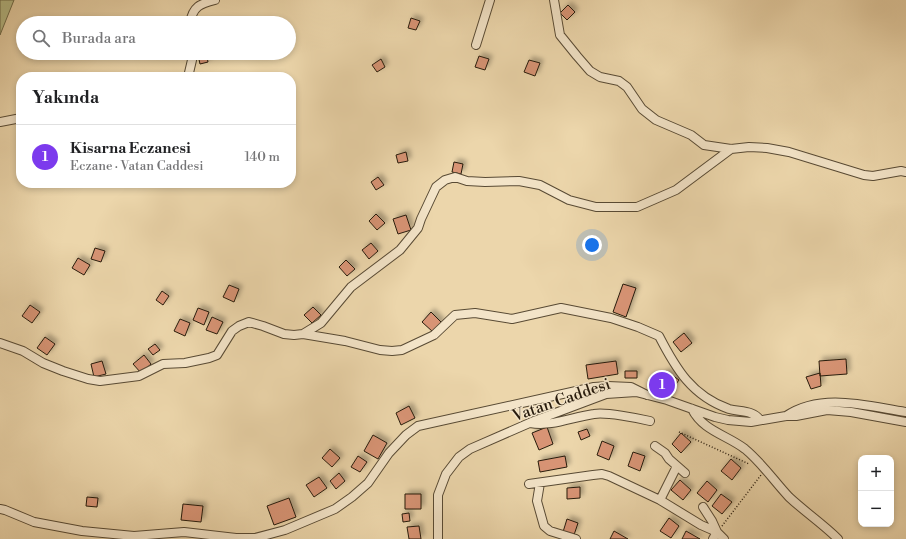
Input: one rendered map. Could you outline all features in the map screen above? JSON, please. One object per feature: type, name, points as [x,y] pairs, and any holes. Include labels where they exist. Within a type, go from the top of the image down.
[{"type":"street","points":[[192,16],[195,9],[202,3],[215,0]]},
{"type":"street","points":[[476,45],[490,0]]},
{"type":"street","points":[[554,0],[560,35],[590,71],[600,77],[619,81],[627,87],[642,109],[656,120],[691,135],[704,145],[731,149],[749,147],[768,148],[789,152],[864,176],[901,171],[906,172]]},
{"type":"street","points":[[189,72],[192,60]]},
{"type":"street","points":[[0,122],[16,119]]},
{"type":"street","points":[[303,334],[321,323],[351,287],[400,250],[418,228],[436,187],[445,180],[455,177],[467,181],[519,181],[540,186],[569,200],[596,207],[637,207],[676,190],[731,149]]},
{"type":"street","points":[[0,343],[23,351],[43,363],[63,371],[88,379],[100,381],[139,376],[163,364],[185,363],[217,355],[232,331],[249,322],[284,334],[303,334],[345,341],[380,350],[392,351],[402,350],[434,335],[454,315],[474,313],[512,320],[561,308],[610,318],[638,327],[659,336],[679,372],[696,390],[709,400],[730,409],[755,415],[760,420]]},
{"type":"street","points":[[0,509],[34,522],[82,532],[134,536],[184,532],[236,538],[254,538],[285,530],[335,509],[368,483],[389,453],[406,435],[418,426],[594,387],[631,387],[647,395]]},
{"type":"street","name":"Vatan Caddesi","points":[[438,539],[438,495],[446,474],[459,456],[470,449],[529,423],[606,394],[636,392],[714,417],[742,422],[796,416],[827,410],[851,412],[906,422]]},
{"type":"street","name":"Vatan Caddesi","points":[[786,416],[795,410],[810,405],[829,402],[851,403],[906,412]]},
{"type":"street","points":[[692,409],[697,418],[717,433],[744,448],[794,501],[826,526],[838,539]]},
{"type":"street","points":[[529,423],[541,425],[595,413],[622,416],[650,422]]},
{"type":"street","points":[[655,446],[665,453],[669,460],[685,473]]},
{"type":"street","points":[[660,500],[677,466]]},
{"type":"street","points":[[529,484],[602,474],[660,500],[701,525],[715,536],[724,539]]},
{"type":"street","points":[[540,483],[537,501],[544,526],[550,531],[576,539]]},
{"type":"street","points":[[703,507],[712,521],[715,536]]},
{"type":"path","points":[[679,432],[765,470],[715,536]]},
{"type":"green space","points":[[0,0],[14,0],[0,35]]},
{"type":"building","points":[[568,5],[575,12],[567,20],[560,13]]},
{"type":"building","points":[[411,18],[420,21],[416,30],[408,28]]},
{"type":"building","points":[[479,56],[489,59],[485,70],[475,67]]},
{"type":"building","points":[[381,59],[385,67],[377,72],[372,65]]},
{"type":"building","points":[[199,60],[208,60],[208,62],[200,64]]},
{"type":"building","points":[[529,60],[540,63],[535,76],[524,72]]},
{"type":"building","points":[[406,152],[408,161],[398,163],[396,155]]},
{"type":"building","points":[[454,162],[463,164],[461,174],[452,172]]},
{"type":"building","points":[[378,177],[384,185],[376,190],[371,182]]},
{"type":"building","points":[[376,214],[385,223],[377,230],[369,221]]},
{"type":"building","points":[[406,215],[411,230],[398,234],[393,219]]},
{"type":"building","points":[[371,243],[378,251],[369,259],[362,250]]},
{"type":"building","points":[[95,248],[105,251],[101,262],[91,259]]},
{"type":"building","points":[[78,258],[90,265],[84,275],[72,268]]},
{"type":"building","points":[[346,260],[355,269],[347,276],[339,267]]},
{"type":"building","points":[[623,284],[636,288],[626,317],[613,312]]},
{"type":"building","points":[[229,285],[239,289],[234,302],[223,297]]},
{"type":"building","points":[[162,291],[169,296],[163,305],[156,300]]},
{"type":"building","points":[[30,305],[40,312],[32,323],[22,316]]},
{"type":"building","points":[[313,307],[321,315],[312,323],[304,315]]},
{"type":"building","points":[[198,308],[209,312],[204,325],[193,320]]},
{"type":"building","points":[[431,312],[442,323],[433,332],[422,322]]},
{"type":"building","points":[[212,317],[223,322],[217,334],[206,330]]},
{"type":"building","points":[[180,319],[190,323],[185,336],[174,331]]},
{"type":"building","points":[[684,333],[692,343],[681,352],[673,342]]},
{"type":"building","points":[[45,337],[55,344],[47,355],[37,348]]},
{"type":"building","points":[[155,344],[160,350],[153,355],[148,349]]},
{"type":"building","points":[[144,355],[151,364],[141,373],[133,364]]},
{"type":"building","points":[[846,359],[847,374],[820,376],[819,361]]},
{"type":"building","points":[[102,361],[106,374],[94,377],[91,364]]},
{"type":"building","points":[[616,361],[618,374],[588,379],[586,365]]},
{"type":"building","points":[[625,371],[637,371],[637,378],[625,378]]},
{"type":"building","points":[[666,371],[679,380],[670,392],[657,382]]},
{"type":"building","points":[[820,373],[821,386],[811,389],[806,377]]},
{"type":"building","points":[[409,406],[415,418],[401,425],[396,413]]},
{"type":"building","points":[[547,427],[553,444],[539,450],[532,433]]},
{"type":"building","points":[[587,429],[590,436],[581,440],[578,432]]},
{"type":"building","points":[[681,433],[691,442],[681,453],[672,444]]},
{"type":"building","points":[[373,435],[387,443],[378,459],[364,451]]},
{"type":"building","points":[[602,441],[614,446],[609,460],[597,455]]},
{"type":"building","points":[[330,449],[340,458],[332,467],[322,458]]},
{"type":"building","points":[[633,452],[645,456],[640,471],[628,466]]},
{"type":"building","points":[[358,456],[367,462],[360,472],[351,467]]},
{"type":"building","points":[[565,456],[567,467],[540,472],[538,461]]},
{"type":"building","points":[[731,459],[741,468],[732,480],[721,471]]},
{"type":"building","points":[[339,473],[345,481],[336,489],[330,481]]},
{"type":"building","points":[[319,477],[327,488],[314,497],[306,485]]},
{"type":"building","points":[[680,480],[691,490],[683,500],[671,490]]},
{"type":"building","points":[[707,481],[717,490],[708,502],[697,493]]},
{"type":"building","points":[[580,487],[580,498],[567,499],[567,488]]},
{"type":"building","points":[[405,494],[421,494],[421,509],[405,509]]},
{"type":"building","points":[[721,494],[732,502],[722,514],[712,506]]},
{"type":"building","points":[[87,497],[98,498],[97,507],[86,506]]},
{"type":"building","points":[[289,498],[296,517],[274,525],[267,506]]},
{"type":"building","points":[[183,504],[203,506],[201,522],[181,520]]},
{"type":"building","points":[[409,513],[410,521],[403,522],[402,514]]},
{"type":"building","points":[[669,518],[679,526],[671,538],[660,531]]},
{"type":"building","points":[[567,519],[578,523],[574,535],[563,532]]},
{"type":"building","points":[[419,526],[421,539],[409,539],[407,527]]},
{"type":"building","points":[[614,531],[628,539],[610,539]]},
{"type":"building","points":[[686,531],[700,539],[682,539]]},
{"type":"place","name":"Kisarna Eczanesi","points":[[662,385]]}]
